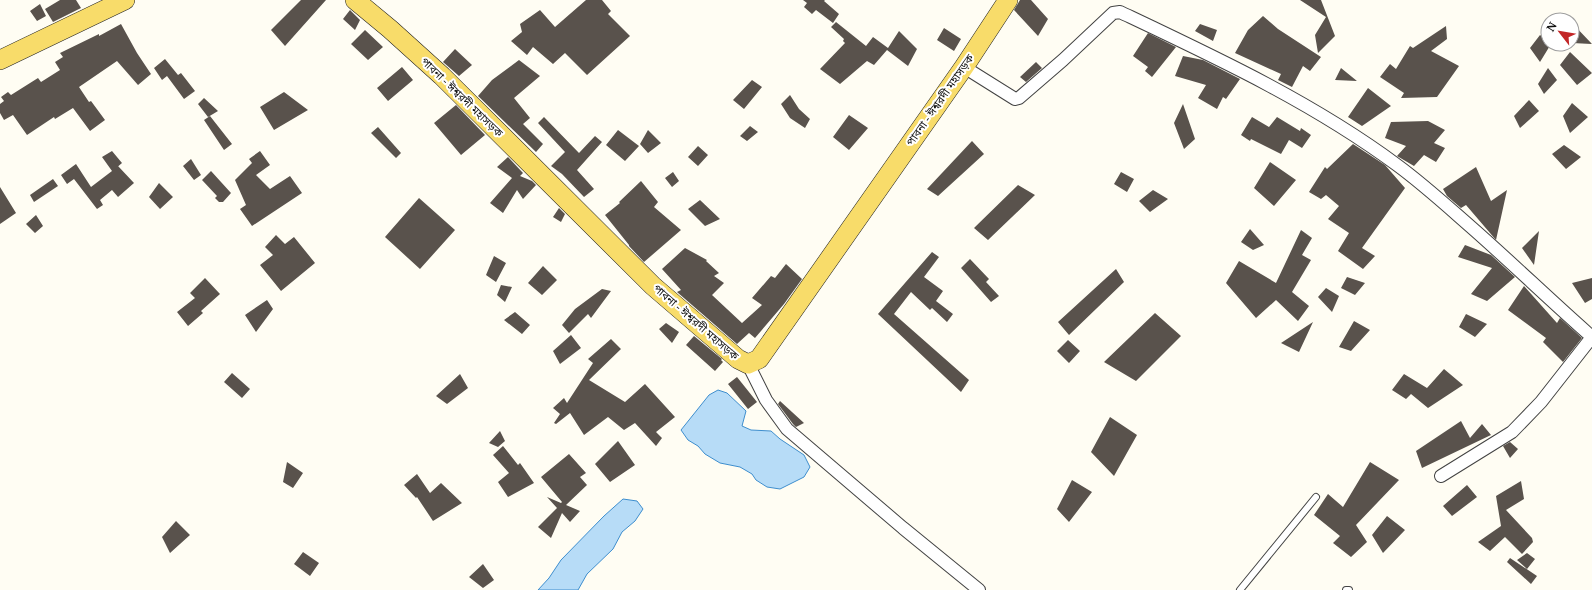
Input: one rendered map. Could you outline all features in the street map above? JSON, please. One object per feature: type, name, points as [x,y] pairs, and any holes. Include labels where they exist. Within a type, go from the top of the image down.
[{"type":"main road","points":[[0,60],[126,0]]},
{"type":"main road","name":"পাবনা - ঈশ্বরদী মহাসড়ক","points":[[355,0],[442,76],[653,286],[738,359],[748,364],[759,360],[964,67],[1008,0]]},
{"type":"street","points":[[964,67],[1016,99],[1019,98],[1063,60],[1113,13],[1120,12],[1210,54],[1344,128],[1398,165],[1448,206],[1592,337],[1541,402],[1512,432],[1441,476]]},
{"type":"street","points":[[748,364],[766,400],[787,429],[902,528],[979,590]]},
{"type":"lane","points":[[1240,590],[1316,497]]},
{"type":"water","points":[[718,390],[727,393],[746,411],[742,426],[751,430],[771,431],[804,455],[810,467],[804,477],[780,489],[767,487],[756,480],[752,474],[740,467],[720,463],[705,454],[698,446],[688,440],[681,430],[709,395]]},
{"type":"water","points":[[623,499],[637,501],[643,509],[635,521],[622,532],[613,549],[587,574],[578,590],[538,590],[549,578],[561,560],[604,516]]},
{"type":"building","points":[[60,0],[76,0],[81,8],[53,22],[45,9]]},
{"type":"building","points":[[301,0],[326,0],[285,46],[271,30]]},
{"type":"building","points":[[586,0],[602,0],[611,11],[608,14],[630,36],[587,75],[565,53],[553,64],[533,47],[527,55],[511,41],[522,32],[520,24],[540,10],[555,27]]},
{"type":"building","points":[[803,0],[825,0],[824,1],[839,14],[833,23],[816,10],[812,14],[804,7],[807,3]]},
{"type":"building","points":[[1020,0],[1031,0],[1048,19],[1038,36],[1014,10]]},
{"type":"building","points":[[1300,0],[1321,0],[1335,36],[1318,53],[1315,35],[1326,17]]},
{"type":"building","points":[[40,4],[46,16],[37,21],[30,11]]},
{"type":"building","points":[[350,10],[360,20],[355,30],[343,19]]},
{"type":"building","points":[[1263,16],[1278,29],[1321,57],[1310,71],[1303,66],[1292,87],[1278,80],[1281,74],[1235,53],[1248,30]]},
{"type":"building","points":[[836,22],[866,46],[873,37],[888,48],[899,31],[917,49],[908,66],[887,50],[874,65],[867,61],[840,84],[820,69],[845,43],[843,41],[844,39],[831,27]]},
{"type":"building","points":[[121,24],[137,53],[151,74],[138,85],[117,61],[79,87],[89,102],[91,101],[105,120],[90,131],[73,108],[55,119],[54,117],[27,135],[13,115],[4,120],[0,113],[0,104],[4,101],[1,97],[8,92],[11,95],[38,78],[41,82],[60,70],[55,62],[63,57],[60,53],[99,34],[99,36]]},
{"type":"building","points":[[1200,24],[1217,30],[1213,41],[1195,31]]},
{"type":"building","points":[[1446,26],[1447,39],[1431,51],[1459,66],[1437,97],[1401,98],[1404,93],[1380,77],[1390,64],[1396,69],[1410,46],[1413,48]]},
{"type":"building","points":[[944,28],[961,39],[954,51],[937,40]]},
{"type":"building","points":[[365,30],[383,47],[368,60],[351,44]]},
{"type":"building","points":[[1580,31],[1592,44],[1580,43]]},
{"type":"building","points":[[1148,33],[1176,47],[1152,77],[1145,71],[1148,67],[1133,56]]},
{"type":"building","points":[[1540,35],[1540,52],[1546,52],[1540,62],[1530,48]]},
{"type":"building","points":[[455,49],[472,65],[459,76],[443,62]]},
{"type":"building","points":[[1570,52],[1592,73],[1577,85],[1560,65]]},
{"type":"building","points":[[1183,56],[1203,60],[1240,79],[1226,99],[1223,97],[1217,109],[1198,98],[1206,85],[1175,76]]},
{"type":"building","points":[[165,59],[178,75],[181,73],[195,91],[184,99],[167,76],[162,80],[154,68]]},
{"type":"building","points":[[519,60],[540,76],[514,98],[530,118],[523,124],[543,144],[536,152],[478,96],[492,80]]},
{"type":"building","points":[[1036,62],[1042,68],[1026,82],[1020,77]]},
{"type":"building","points":[[402,67],[413,80],[388,101],[377,88]]},
{"type":"building","points":[[1341,68],[1357,81],[1335,80]]},
{"type":"building","points":[[1548,68],[1557,80],[1544,94],[1538,84]]},
{"type":"building","points":[[752,80],[762,87],[744,109],[733,100]]},
{"type":"building","points":[[1368,88],[1391,106],[1362,126],[1348,117]]},
{"type":"building","points":[[284,92],[308,110],[274,130],[260,107]]},
{"type":"building","points":[[790,95],[799,109],[810,119],[805,128],[790,118],[781,104]]},
{"type":"building","points":[[204,98],[218,111],[208,117],[198,104]]},
{"type":"building","points":[[1529,100],[1539,111],[1520,128],[1514,116]]},
{"type":"building","points":[[1572,103],[1588,117],[1570,133],[1563,116]]},
{"type":"building","points":[[1183,104],[1195,139],[1184,149],[1174,123]]},
{"type":"building","points":[[456,105],[485,135],[461,155],[434,123]]},
{"type":"building","points":[[849,115],[868,128],[849,150],[833,137]]},
{"type":"building","points":[[210,116],[232,144],[224,150],[204,120]]},
{"type":"building","points":[[544,117],[579,153],[595,136],[602,142],[577,170],[594,189],[584,197],[562,174],[551,166],[565,152],[538,123]]},
{"type":"building","points":[[1252,117],[1269,127],[1277,117],[1300,131],[1301,128],[1311,135],[1302,148],[1289,140],[1281,154],[1251,139],[1250,141],[1241,135]]},
{"type":"building","points":[[1428,121],[1445,130],[1434,143],[1445,148],[1436,162],[1424,155],[1414,166],[1397,156],[1406,146],[1385,138],[1391,122]]},
{"type":"building","points":[[750,126],[758,132],[747,141],[740,136]]},
{"type":"building","points":[[378,127],[401,153],[396,158],[371,133]]},
{"type":"building","points":[[618,130],[639,146],[625,161],[606,145]]},
{"type":"building","points":[[648,130],[661,143],[648,153],[640,144]]},
{"type":"building","points":[[972,141],[984,154],[938,196],[927,189]]},
{"type":"building","points":[[1353,144],[1385,165],[1405,188],[1362,248],[1375,256],[1363,269],[1338,251],[1349,233],[1328,219],[1339,206],[1326,195],[1321,199],[1309,192],[1325,167],[1327,169]]},
{"type":"building","points":[[1564,145],[1581,157],[1566,169],[1552,154]]},
{"type":"building","points":[[698,146],[708,155],[698,166],[688,157]]},
{"type":"building","points":[[112,151],[122,163],[118,166],[134,183],[118,197],[112,190],[100,200],[103,205],[97,209],[74,179],[67,184],[61,175],[76,164],[91,187],[112,171],[102,157]]},
{"type":"building","points":[[260,151],[270,165],[256,175],[270,189],[290,176],[302,193],[252,226],[240,209],[246,205],[235,180],[252,163],[249,159]]},
{"type":"building","points":[[508,157],[523,173],[520,176],[532,181],[536,185],[523,199],[517,190],[503,213],[490,203],[512,178],[497,167]]},
{"type":"building","points":[[191,159],[201,175],[194,180],[183,166]]},
{"type":"building","points":[[1270,162],[1296,180],[1274,206],[1254,188]]},
{"type":"building","points":[[1476,167],[1491,201],[1507,190],[1496,240],[1466,205],[1461,208],[1447,196],[1443,189]]},
{"type":"building","points":[[211,171],[231,193],[223,202],[219,202],[215,198],[217,196],[202,180]]},
{"type":"building","points":[[673,172],[679,181],[672,187],[665,178]]},
{"type":"building","points":[[1121,172],[1134,179],[1127,192],[1114,184]]},
{"type":"building","points":[[53,179],[58,186],[34,202],[30,195]]},
{"type":"building","points":[[641,181],[658,202],[654,207],[681,230],[644,262],[629,246],[605,215],[620,203],[619,202]]},
{"type":"building","points":[[159,183],[173,197],[160,209],[149,197]]},
{"type":"building","points":[[1018,185],[1035,195],[988,240],[974,228]]},
{"type":"building","points":[[0,187],[16,213],[0,224]]},
{"type":"building","points":[[1153,190],[1168,199],[1150,212],[1139,201]]},
{"type":"building","points":[[419,198],[455,230],[420,269],[385,237]]},
{"type":"building","points":[[700,200],[720,219],[705,226],[688,209]]},
{"type":"building","points":[[559,208],[565,214],[561,222],[553,217]]},
{"type":"building","points":[[36,215],[43,226],[35,233],[26,224]]},
{"type":"building","points":[[1250,229],[1264,245],[1253,250],[1241,242]]},
{"type":"building","points":[[1301,230],[1312,238],[1302,255],[1311,260],[1292,292],[1309,306],[1298,321],[1276,300],[1256,318],[1226,283],[1239,261],[1276,283]]},
{"type":"building","points":[[1539,231],[1534,265],[1522,248]]},
{"type":"building","points":[[276,235],[285,244],[294,237],[315,263],[281,291],[260,265],[273,255],[265,247]]},
{"type":"building","points":[[1465,245],[1491,255],[1515,277],[1487,301],[1471,294],[1492,268],[1458,257]]},
{"type":"building","points":[[685,248],[707,260],[706,261],[719,273],[714,276],[724,283],[712,295],[742,323],[762,305],[752,298],[771,276],[775,278],[786,264],[802,279],[784,304],[755,338],[749,333],[737,344],[677,292],[681,290],[662,269]]},
{"type":"building","points":[[932,252],[939,257],[924,277],[943,291],[936,301],[953,314],[947,322],[932,308],[930,310],[911,292],[894,314],[969,380],[961,392],[878,314]]},
{"type":"building","points":[[494,256],[506,263],[496,282],[486,275]]},
{"type":"building","points":[[970,259],[989,279],[986,282],[999,296],[991,302],[961,268]]},
{"type":"building","points":[[543,266],[557,280],[542,295],[528,283]]},
{"type":"building","points":[[1116,269],[1124,282],[1069,335],[1058,322]]},
{"type":"building","points":[[1347,277],[1365,283],[1355,295],[1341,288]]},
{"type":"building","points":[[205,278],[220,294],[201,311],[203,313],[188,326],[177,312],[195,298],[190,293]]},
{"type":"building","points":[[1592,278],[1592,299],[1585,303],[1572,283]]},
{"type":"building","points":[[501,285],[512,287],[505,302],[497,295]]},
{"type":"building","points":[[1524,286],[1557,323],[1560,318],[1582,338],[1563,362],[1543,342],[1546,338],[1508,310]]},
{"type":"building","points":[[1326,288],[1339,296],[1332,312],[1318,297]]},
{"type":"building","points":[[602,289],[611,291],[591,318],[588,314],[569,333],[562,325],[575,309]]},
{"type":"building","points":[[267,300],[273,309],[256,332],[245,315]]},
{"type":"building","points":[[515,312],[530,325],[522,334],[504,320]]},
{"type":"building","points":[[1155,313],[1181,336],[1136,381],[1104,362]]},
{"type":"building","points":[[1466,314],[1487,324],[1475,337],[1459,327]]},
{"type":"building","points":[[1354,321],[1370,330],[1351,351],[1339,347]]},
{"type":"building","points":[[1313,322],[1299,352],[1281,343]]},
{"type":"building","points":[[666,323],[679,332],[672,343],[659,329]]},
{"type":"building","points":[[571,335],[581,348],[560,364],[553,351]]},
{"type":"building","points":[[694,336],[722,359],[721,360],[723,362],[715,371],[686,345]]},
{"type":"building","points":[[611,339],[621,349],[589,380],[625,402],[645,384],[675,417],[656,432],[662,438],[656,446],[635,423],[624,430],[608,417],[584,435],[570,413],[556,424],[554,423],[560,414],[553,408],[564,398],[567,403],[593,363],[588,359]]},
{"type":"building","points":[[1068,340],[1080,351],[1069,363],[1057,351]]},
{"type":"building","points":[[1444,369],[1463,385],[1428,408],[1411,394],[1406,399],[1392,390],[1404,374],[1427,388]]},
{"type":"building","points":[[232,373],[250,389],[242,398],[224,382]]},
{"type":"building","points":[[460,374],[468,388],[447,404],[436,396]]},
{"type":"building","points":[[737,377],[757,402],[748,409],[728,384]]},
{"type":"building","points":[[780,401],[804,423],[796,427],[778,404]]},
{"type":"building","points":[[1110,417],[1137,435],[1114,476],[1091,452]]},
{"type":"building","points":[[1461,421],[1470,438],[1482,424],[1491,435],[1422,468],[1416,451]]},
{"type":"building","points":[[500,431],[505,441],[498,447],[489,443]]},
{"type":"building","points":[[618,441],[635,465],[610,482],[595,464]]},
{"type":"building","points":[[1510,442],[1518,449],[1510,458],[1503,446]]},
{"type":"building","points":[[503,446],[518,465],[520,463],[534,483],[508,497],[498,482],[509,473],[493,455]]},
{"type":"building","points":[[569,454],[586,473],[580,477],[587,485],[566,505],[580,511],[570,522],[562,513],[551,538],[538,527],[557,508],[547,497],[561,503],[562,502],[541,477]]},
{"type":"building","points":[[287,462],[303,473],[293,488],[283,482]]},
{"type":"building","points":[[1370,462],[1399,480],[1356,525],[1367,542],[1351,557],[1333,543],[1340,536],[1314,515],[1328,494],[1343,507]]},
{"type":"building","points":[[417,474],[430,493],[441,483],[462,503],[433,521],[417,497],[416,498],[404,485]]},
{"type":"building","points":[[1072,480],[1092,492],[1069,522],[1057,509]]},
{"type":"building","points":[[1521,481],[1524,499],[1506,510],[1532,538],[1533,542],[1522,554],[1505,537],[1490,551],[1478,542],[1501,526],[1496,496]]},
{"type":"building","points":[[1467,485],[1477,497],[1452,516],[1443,506]]},
{"type":"building","points":[[1387,516],[1405,530],[1383,553],[1372,535]]},
{"type":"building","points":[[176,521],[190,535],[170,553],[162,537]]},
{"type":"building","points":[[303,552],[319,563],[310,576],[294,564]]},
{"type":"building","points":[[1527,553],[1535,559],[1527,569],[1517,560]]},
{"type":"building","points":[[1510,558],[1537,576],[1531,584],[1507,562]]},
{"type":"building","points":[[483,564],[494,580],[483,588],[469,577]]}]
